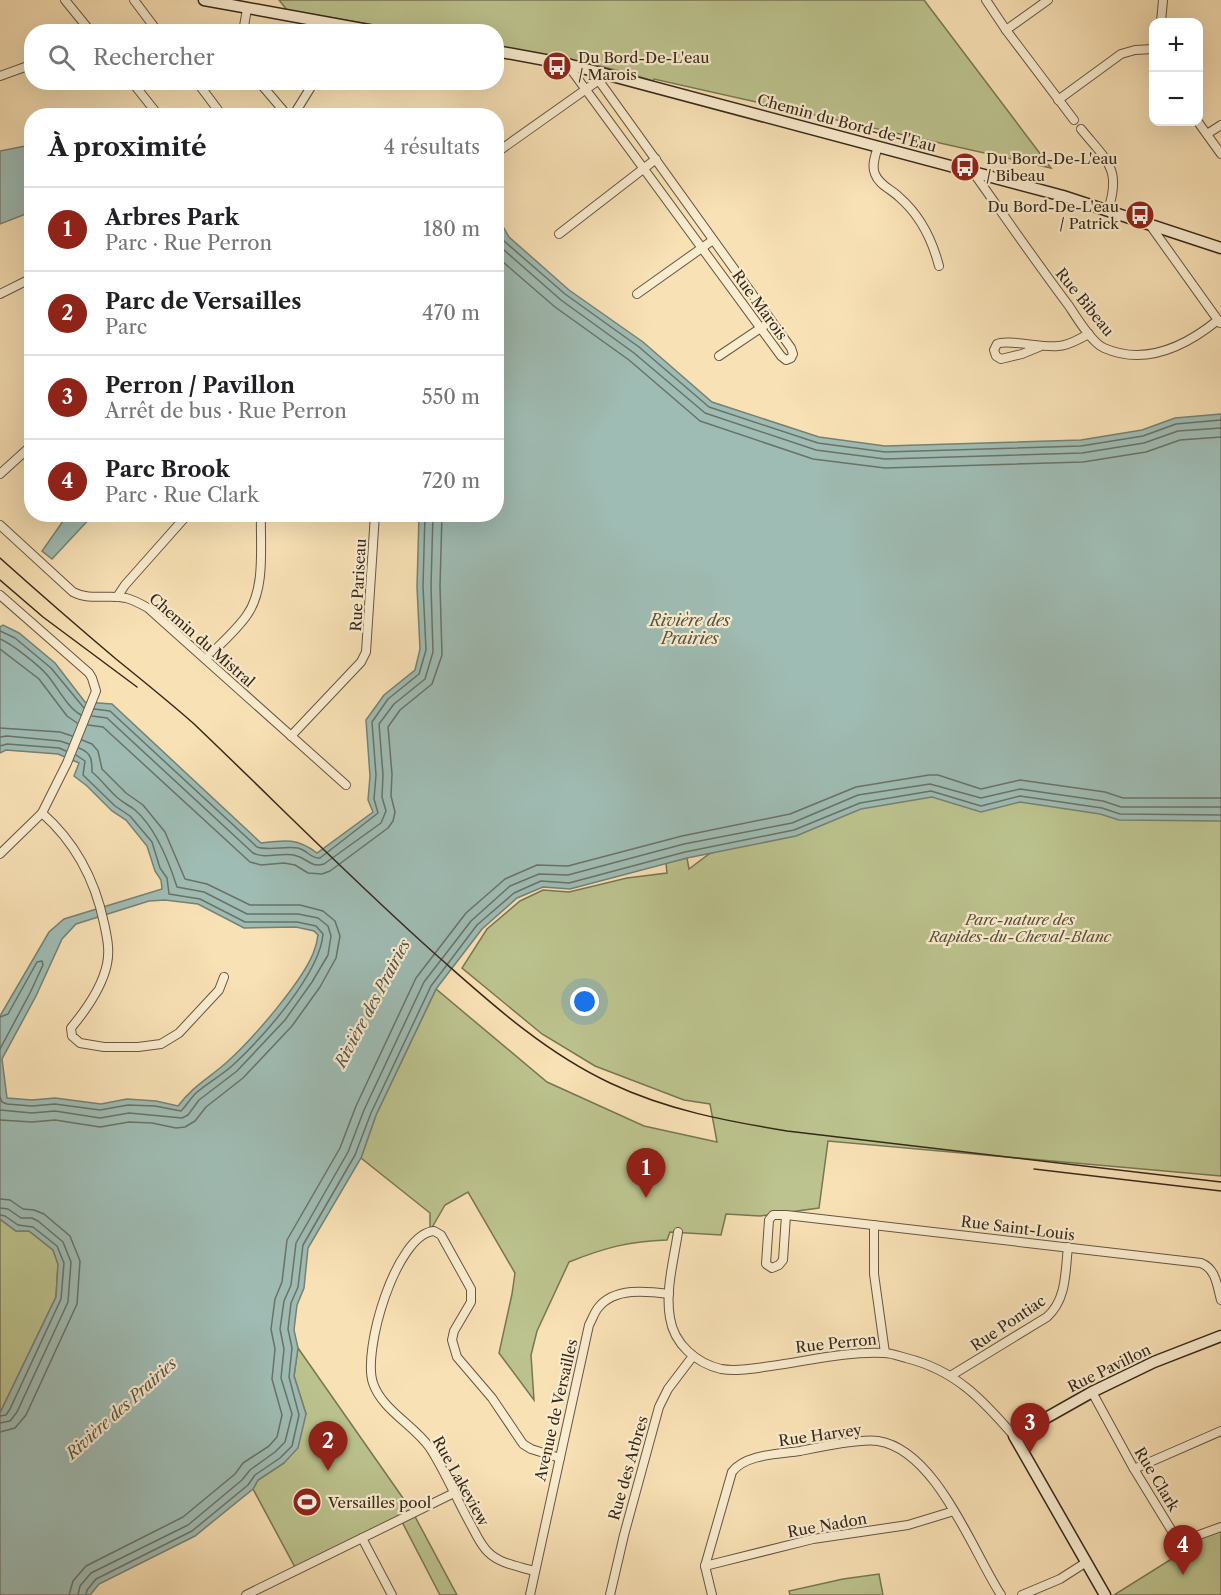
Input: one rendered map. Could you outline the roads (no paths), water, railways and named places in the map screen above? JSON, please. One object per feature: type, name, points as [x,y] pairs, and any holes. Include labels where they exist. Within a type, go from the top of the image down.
[{"type":"street","points":[[65,0],[84,24]]},
{"type":"street","points":[[134,0],[152,24]]},
{"type":"street","points":[[204,0],[317,24]]},
{"type":"street","points":[[986,0],[1074,120]]},
{"type":"street","points":[[1006,30],[1048,0]]},
{"type":"street","points":[[1161,18],[1163,0]]},
{"type":"street","points":[[245,24],[248,9]]},
{"type":"street","points":[[1058,100],[1121,54],[1149,50]]},
{"type":"street","name":"Chemin du Bord-de-l'Eau","points":[[504,52],[567,64],[596,75],[973,171],[1108,210],[1221,248]]},
{"type":"street","name":"Rue Marois","points":[[567,64],[781,356],[786,360],[791,358],[793,354],[791,348],[596,75]]},
{"type":"street","points":[[0,76],[24,67]]},
{"type":"street","points":[[504,147],[586,90],[596,75]]},
{"type":"street","points":[[138,90],[153,108]]},
{"type":"street","points":[[203,90],[216,108]]},
{"type":"street","points":[[266,90],[281,108]]},
{"type":"street","points":[[297,108],[309,90]]},
{"type":"street","points":[[1207,134],[1221,124]]},
{"type":"street","points":[[1201,126],[1221,154]]},
{"type":"street","points":[[1081,129],[1113,172],[1114,188],[1108,210]]},
{"type":"street","points":[[878,146],[873,167],[875,175],[915,213],[930,240],[939,266]]},
{"type":"street","points":[[559,234],[656,159]]},
{"type":"street","name":"Rue Bibeau","points":[[973,171],[1089,334],[1102,348],[1125,354],[1168,351],[1185,344],[1220,322]]},
{"type":"street","points":[[1149,224],[1220,322]]},
{"type":"street","points":[[637,294],[713,240]]},
{"type":"street","points":[[0,294],[24,282]]},
{"type":"street","points":[[719,356],[771,321]]},
{"type":"street","points":[[1039,347],[1001,359],[996,356],[994,350],[996,344],[1003,341],[1039,347],[1062,346],[1089,334]]},
{"type":"street","points":[[0,474],[24,452]]},
{"type":"street","points":[[117,597],[181,522]]},
{"type":"street","points":[[206,659],[247,616],[255,600],[259,583],[261,522]]},
{"type":"street","name":"Rue Pariseau","points":[[291,736],[361,662],[366,652],[374,522]]},
{"type":"street","name":"Chemin du Mistral","points":[[0,525],[73,592],[91,598],[117,597],[137,602],[148,608],[346,785]]},
{"type":"street","points":[[0,595],[88,673],[95,685],[93,699],[67,763],[42,813],[0,854]]},
{"type":"street","points":[[42,813],[55,824],[76,850],[87,869],[104,918],[109,944],[108,963],[102,980],[84,1013],[71,1028],[72,1036],[80,1043],[104,1047],[161,1044],[179,1033],[219,990],[224,977]]},
{"type":"street","points":[[773,1215],[786,1215],[783,1260],[772,1268],[766,1264],[769,1220],[773,1215]]},
{"type":"street","name":"Rue Saint-Louis","points":[[786,1215],[1201,1263],[1209,1266],[1213,1273],[1221,1300]]},
{"type":"street","points":[[874,1225],[874,1274],[885,1353]]},
{"type":"street","name":"Rue Lakeview","points":[[534,1571],[507,1563],[482,1545],[430,1448],[375,1390],[371,1371],[374,1335],[384,1295],[412,1246],[425,1232],[434,1230],[441,1235],[471,1289],[471,1302],[454,1331],[452,1340],[457,1357],[492,1398],[523,1443],[542,1454],[560,1458]]},
{"type":"street","name":"Rue Perron","points":[[678,1232],[669,1294],[670,1317],[680,1344],[693,1356],[706,1364],[722,1369],[740,1370],[844,1355],[885,1353],[920,1361],[952,1375],[982,1399],[1014,1436],[1105,1595]]},
{"type":"street","name":"Rue Pontiac","points":[[952,1375],[1056,1310],[1062,1298],[1068,1247]]},
{"type":"street","name":"Avenue de Versailles","points":[[530,1595],[589,1325],[598,1307],[625,1293],[669,1294]]},
{"type":"street","name":"Rue Pavillon","points":[[1014,1436],[1092,1392],[1154,1362],[1221,1336]]},
{"type":"street","name":"Rue des Arbres","points":[[610,1595],[618,1555],[659,1407],[668,1389],[693,1356]]},
{"type":"street","name":"Rue Clark","points":[[1092,1392],[1175,1536],[1185,1540],[1221,1527]]},
{"type":"street","points":[[1134,1468],[1221,1431]]},
{"type":"street","name":"Rue Harvey","points":[[712,1595],[705,1566],[732,1472],[737,1465],[753,1459],[835,1445],[877,1441],[894,1446],[913,1458],[933,1477],[1001,1595]]},
{"type":"street","points":[[246,1595],[453,1493]]},
{"type":"street","name":"Rue Nadon","points":[[705,1566],[813,1539],[909,1525],[954,1511]]},
{"type":"street","points":[[362,1539],[392,1595]]},
{"type":"street","points":[[1022,1595],[1060,1579],[1085,1563]]},
{"type":"water","points":[[24,146],[24,215],[0,224],[0,151]]},
{"type":"water","name":"Rivière des Prairies","points":[[504,228],[509,237],[569,290],[643,342],[712,402],[819,437],[885,446],[1081,440],[1142,430],[1175,418],[1221,414],[1221,821],[1119,820],[1100,814],[1020,802],[981,812],[932,797],[861,809],[796,836],[687,858],[570,889],[543,887],[517,898],[482,929],[436,989],[376,1115],[361,1158],[308,1248],[304,1288],[297,1305],[294,1330],[298,1348],[294,1376],[306,1414],[298,1448],[284,1463],[258,1480],[253,1489],[195,1536],[99,1584],[90,1595],[0,1595],[0,1413],[56,1297],[58,1264],[53,1250],[29,1231],[16,1231],[0,1219],[0,1016],[49,932],[64,919],[162,889],[161,880],[155,871],[147,846],[126,820],[112,811],[74,776],[79,763],[58,754],[6,750],[0,753],[0,627],[3,625],[19,633],[55,663],[85,702],[112,704],[261,843],[297,842],[317,853],[373,812],[368,800],[370,776],[366,720],[384,695],[415,670],[420,649],[417,587],[419,522],[504,522]],"holes":[[[165,900],[198,904],[244,928],[296,927],[314,931],[318,935],[310,960],[277,1008],[237,1053],[196,1087],[178,1106],[156,1101],[127,1099],[101,1104],[55,1098],[32,1100],[7,1098],[2,1059],[36,996],[62,939],[76,924],[149,901]]]},
{"type":"water","points":[[62,522],[86,522],[52,559],[42,551]]},
{"type":"tram line","points":[[0,558],[101,647],[193,723],[378,902],[481,994],[542,1043],[610,1083],[653,1100],[719,1119],[787,1131],[1221,1182]]},
{"type":"tram line","points":[[0,580],[43,617],[137,687]]},
{"type":"tram line","points":[[1034,1169],[1221,1191]]},
{"type":"place","name":"Du Bord-De-L'eau / Marois","points":[[557,66]]},
{"type":"place","name":"Du Bord-De-L'eau / Bibeau","points":[[965,167]]},
{"type":"place","name":"Du Bord-De-L'eau / Patrick","points":[[1140,215]]},
{"type":"place","name":"Arbres Park","points":[[646,1198]]},
{"type":"place","name":"Perron / Pavillon","points":[[1030,1453]]},
{"type":"place","name":"Parc de Versailles","points":[[328,1471]]},
{"type":"place","name":"Versailles pool","points":[[307,1502]]},
{"type":"place","name":"Parc Brook","points":[[1183,1575]]},
{"type":"park label","name":"Parc-nature des Rapides-du-Cheval-Blanc","points":[[1020,928]]}]
